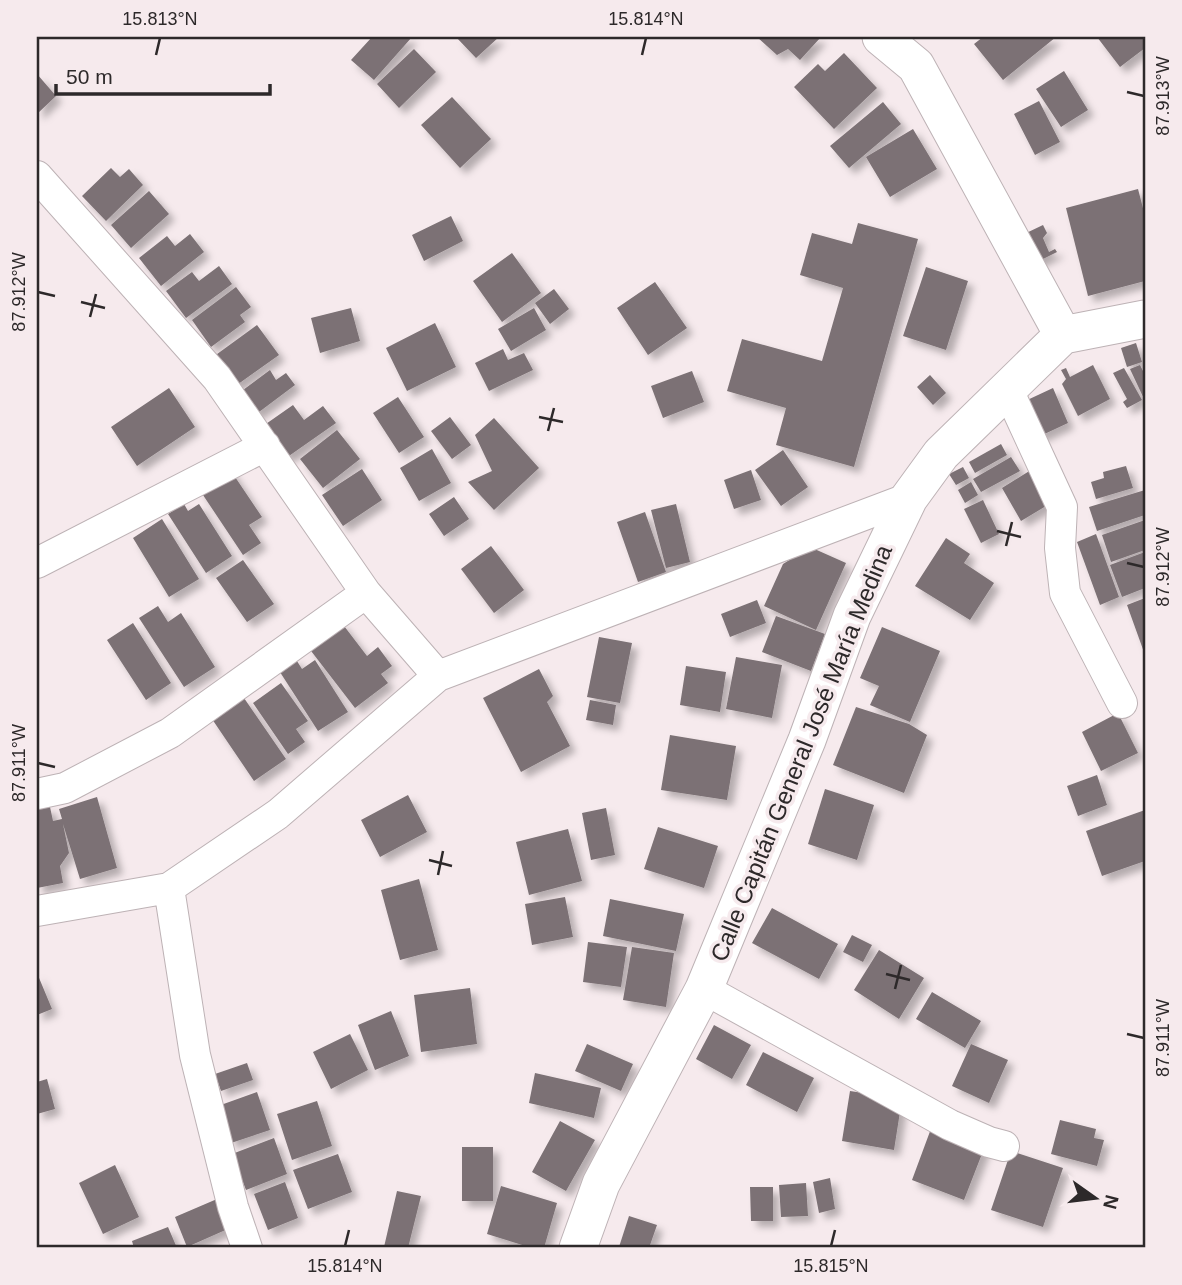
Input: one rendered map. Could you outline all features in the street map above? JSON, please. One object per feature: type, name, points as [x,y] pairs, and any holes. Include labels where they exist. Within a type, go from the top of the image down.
[{"type":"street","points":[[881,37],[916,66],[1063,335],[1145,319]]},
{"type":"street","points":[[37,176],[217,378],[366,593],[438,676]]},
{"type":"street","name":"Calle Capitán General José María Medina","points":[[578,1248],[601,1184],[704,989],[807,740],[852,616],[909,498],[941,454],[1063,335]]},
{"type":"street","points":[[1008,390],[1062,506],[1060,548],[1066,593],[1122,703]]},
{"type":"street","points":[[37,563],[265,446]]},
{"type":"street","points":[[37,911],[169,888],[278,814],[438,676],[909,498]]},
{"type":"street","points":[[37,794],[65,788],[170,733],[366,593]]},
{"type":"street","points":[[169,888],[195,1055],[233,1207],[247,1248]]},
{"type":"street","points":[[704,989],[950,1125],[1004,1146]]},
{"type":"building","points":[[372,37],[412,37],[374,80],[351,60]]},
{"type":"building","points":[[456,37],[499,37],[476,58]]},
{"type":"building","points":[[757,37],[821,37],[800,60],[788,49],[777,55]]},
{"type":"building","points":[[983,37],[1056,37],[1003,80],[974,44]]},
{"type":"building","points":[[1097,37],[1145,37],[1145,48],[1120,67]]},
{"type":"building","points":[[414,49],[436,72],[399,108],[377,84]]},
{"type":"building","points":[[844,53],[877,88],[834,129],[794,87],[818,64],[825,71]]},
{"type":"building","points":[[1064,71],[1088,110],[1061,127],[1036,89]]},
{"type":"building","points":[[37,74],[56,96],[37,114]]},
{"type":"building","points":[[452,97],[491,139],[460,168],[421,125]]},
{"type":"building","points":[[1039,101],[1060,142],[1035,155],[1014,114]]},
{"type":"building","points":[[883,102],[901,124],[849,168],[830,146]]},
{"type":"building","points":[[913,129],[937,169],[890,197],[866,157]]},
{"type":"building","points":[[111,168],[120,177],[129,169],[143,185],[106,221],[82,196]]},
{"type":"building","points":[[1138,189],[1145,216],[1145,281],[1088,296],[1066,208]]},
{"type":"building","points":[[149,191],[169,214],[131,248],[111,225]]},
{"type":"building","points":[[451,216],[463,241],[424,261],[412,235]]},
{"type":"building","points":[[858,223],[918,239],[854,467],[776,445],[786,408],[727,391],[742,339],[822,361],[843,288],[800,275],[812,233],[852,244]]},
{"type":"building","points":[[1043,225],[1047,233],[1043,238],[1049,252],[1055,249],[1057,252],[1033,264],[1020,236]]},
{"type":"building","points":[[190,234],[204,252],[161,286],[139,258],[167,236],[175,246]]},
{"type":"building","points":[[512,253],[541,293],[502,322],[473,281]]},
{"type":"building","points":[[219,266],[232,284],[186,318],[166,291],[192,272],[199,281]]},
{"type":"building","points":[[926,267],[968,281],[946,350],[903,336]]},
{"type":"building","points":[[655,282],[687,328],[648,355],[617,308]]},
{"type":"building","points":[[236,287],[251,307],[240,315],[245,322],[211,347],[192,320]]},
{"type":"building","points":[[554,289],[569,309],[550,324],[535,303]]},
{"type":"building","points":[[351,308],[360,341],[320,353],[311,318]]},
{"type":"building","points":[[534,308],[546,330],[511,351],[498,329]]},
{"type":"building","points":[[435,323],[456,367],[407,391],[386,348]]},
{"type":"building","points":[[257,325],[279,355],[234,387],[213,357]]},
{"type":"building","points":[[1136,343],[1142,362],[1127,367],[1121,348]]},
{"type":"building","points":[[503,349],[508,360],[524,353],[533,370],[489,391],[475,363]]},
{"type":"building","points":[[1093,365],[1110,399],[1078,416],[1062,384],[1066,379],[1061,370],[1066,368],[1070,377]]},
{"type":"building","points":[[1140,365],[1145,375],[1145,401],[1130,369]]},
{"type":"building","points":[[1124,368],[1142,400],[1127,408],[1123,402],[1127,399],[1113,373]]},
{"type":"building","points":[[270,370],[276,380],[286,373],[295,385],[255,415],[239,393]]},
{"type":"building","points":[[692,371],[704,402],[663,418],[651,386]]},
{"type":"building","points":[[930,375],[946,393],[933,405],[917,387]]},
{"type":"building","points":[[169,388],[195,427],[137,466],[111,427]]},
{"type":"building","points":[[1053,388],[1068,423],[1038,437],[1023,402]]},
{"type":"building","points":[[398,397],[424,437],[399,453],[373,413]]},
{"type":"building","points":[[293,405],[304,420],[323,406],[336,423],[286,458],[263,426]]},
{"type":"building","points":[[450,417],[471,445],[452,459],[431,431]]},
{"type":"building","points":[[494,418],[539,468],[494,510],[468,482],[492,471],[475,435]]},
{"type":"building","points":[[337,430],[360,459],[323,488],[300,459]]},
{"type":"building","points":[[1001,444],[1007,455],[975,473],[969,462]]},
{"type":"building","points":[[432,449],[451,483],[419,501],[400,468]]},
{"type":"building","points":[[783,450],[808,487],[781,506],[755,470]]},
{"type":"building","points":[[1011,457],[1020,471],[981,492],[973,479]]},
{"type":"building","points":[[1126,466],[1133,488],[1096,499],[1091,482],[1104,478],[1103,472]]},
{"type":"building","points":[[963,467],[969,478],[956,485],[949,474]]},
{"type":"building","points":[[229,468],[262,517],[249,525],[261,543],[243,555],[199,489]]},
{"type":"building","points":[[362,469],[382,500],[343,526],[322,495]]},
{"type":"building","points":[[751,470],[761,500],[734,509],[724,480]]},
{"type":"building","points":[[1031,470],[1051,503],[1021,521],[1002,488]]},
{"type":"building","points":[[971,482],[978,495],[965,503],[958,490]]},
{"type":"building","points":[[1145,490],[1145,515],[1097,531],[1089,507]]},
{"type":"building","points":[[454,497],[469,519],[444,536],[429,514]]},
{"type":"building","points":[[983,500],[999,534],[981,543],[964,509]]},
{"type":"building","points":[[184,504],[188,511],[199,504],[232,556],[206,573],[168,514]]},
{"type":"building","points":[[676,504],[690,562],[666,568],[651,510]]},
{"type":"building","points":[[645,512],[666,572],[638,582],[617,522]]},
{"type":"building","points":[[162,519],[199,579],[169,597],[133,538]]},
{"type":"building","points":[[1145,520],[1145,550],[1111,562],[1102,535]]},
{"type":"building","points":[[1096,534],[1119,597],[1100,605],[1077,542]]},
{"type":"building","points":[[946,538],[970,554],[964,563],[994,583],[970,620],[915,586]]},
{"type":"building","points":[[491,546],[524,590],[494,613],[461,569]]},
{"type":"building","points":[[810,547],[846,563],[816,630],[764,606],[783,564]]},
{"type":"building","points":[[1145,552],[1145,588],[1122,597],[1110,565]]},
{"type":"building","points":[[243,560],[274,604],[247,622],[216,578]]},
{"type":"building","points":[[1145,598],[1144,605],[1145,655],[1127,605]]},
{"type":"building","points":[[757,600],[766,623],[730,637],[721,614]]},
{"type":"building","points":[[158,606],[168,622],[181,613],[215,667],[184,687],[139,618]]},
{"type":"building","points":[[776,616],[825,634],[811,671],[762,652]]},
{"type":"building","points":[[341,622],[367,656],[378,647],[392,666],[381,674],[388,683],[355,708],[308,647]]},
{"type":"building","points":[[133,623],[171,683],[146,700],[107,640]]},
{"type":"building","points":[[882,627],[940,651],[910,722],[870,705],[879,686],[860,678]]},
{"type":"building","points":[[599,637],[632,643],[620,703],[587,697]]},
{"type":"building","points":[[736,657],[782,665],[772,718],[726,709]]},
{"type":"building","points":[[295,658],[302,669],[315,660],[348,712],[318,731],[278,669]]},
{"type":"building","points":[[686,666],[726,672],[720,712],[680,705]]},
{"type":"building","points":[[539,669],[553,696],[547,702],[570,746],[521,772],[483,698]]},
{"type":"building","points":[[281,683],[308,721],[296,729],[305,742],[288,754],[253,703]]},
{"type":"building","points":[[244,698],[286,759],[254,781],[212,719]]},
{"type":"building","points":[[590,700],[616,705],[613,725],[586,720]]},
{"type":"building","points":[[856,707],[909,724],[927,735],[904,793],[833,765]]},
{"type":"building","points":[[1118,713],[1138,753],[1101,771],[1082,732]]},
{"type":"building","points":[[670,735],[736,746],[727,800],[661,790]]},
{"type":"building","points":[[1097,775],[1107,805],[1078,816],[1067,786]]},
{"type":"building","points":[[825,789],[874,805],[857,860],[808,844]]},
{"type":"building","points":[[408,795],[427,832],[380,857],[361,820]]},
{"type":"building","points":[[97,797],[117,868],[80,879],[63,824],[69,853],[60,866],[63,883],[37,888],[37,809],[50,807],[53,821],[62,819],[59,809]]},
{"type":"building","points":[[606,808],[615,855],[591,860],[582,813]]},
{"type":"building","points":[[1145,810],[1145,861],[1102,876],[1086,831]]},
{"type":"building","points":[[658,827],[718,846],[704,888],[644,869]]},
{"type":"building","points":[[568,829],[582,881],[529,895],[516,842]]},
{"type":"building","points":[[419,879],[438,950],[400,960],[381,890]]},
{"type":"building","points":[[565,897],[573,937],[532,945],[525,904]]},
{"type":"building","points":[[610,899],[684,914],[676,951],[603,936]]},
{"type":"building","points":[[772,908],[838,944],[819,979],[752,943]]},
{"type":"building","points":[[852,935],[872,945],[863,962],[843,952]]},
{"type":"building","points":[[588,942],[627,947],[621,987],[583,982]]},
{"type":"building","points":[[632,947],[674,953],[666,1007],[623,1000]]},
{"type":"building","points":[[879,950],[924,978],[899,1019],[854,990]]},
{"type":"building","points":[[37,973],[52,1009],[37,1015]]},
{"type":"building","points":[[470,988],[477,1044],[421,1052],[414,995]]},
{"type":"building","points":[[932,992],[981,1021],[965,1048],[916,1019]]},
{"type":"building","points":[[391,1011],[409,1056],[375,1070],[358,1025]]},
{"type":"building","points":[[714,1025],[751,1045],[732,1079],[696,1059]]},
{"type":"building","points":[[350,1034],[368,1070],[331,1089],[313,1052]]},
{"type":"building","points":[[587,1044],[633,1064],[621,1091],[575,1071]]},
{"type":"building","points":[[971,1044],[1008,1060],[989,1103],[952,1086]]},
{"type":"building","points":[[763,1052],[814,1078],[797,1112],[746,1085]]},
{"type":"building","points":[[247,1063],[253,1080],[221,1091],[215,1074]]},
{"type":"building","points":[[535,1073],[601,1088],[594,1118],[529,1103]]},
{"type":"building","points":[[47,1079],[55,1109],[37,1114],[37,1082]]},
{"type":"building","points":[[850,1091],[902,1099],[894,1150],[842,1141]]},
{"type":"building","points":[[257,1092],[270,1130],[231,1143],[218,1106]]},
{"type":"building","points":[[317,1101],[332,1146],[292,1160],[277,1114]]},
{"type":"building","points":[[1060,1120],[1096,1129],[1094,1138],[1104,1140],[1097,1166],[1051,1154]]},
{"type":"building","points":[[560,1121],[595,1140],[566,1191],[532,1172]]},
{"type":"building","points":[[932,1126],[985,1146],[964,1200],[912,1180]]},
{"type":"building","points":[[274,1138],[287,1174],[246,1190],[232,1154]]},
{"type":"building","points":[[462,1147],[493,1147],[493,1201],[462,1201]]},
{"type":"building","points":[[1011,1151],[1063,1168],[1043,1227],[991,1210]]},
{"type":"building","points":[[338,1154],[352,1192],[308,1209],[293,1170]]},
{"type":"building","points":[[115,1165],[139,1217],[103,1234],[79,1183]]},
{"type":"building","points":[[830,1178],[835,1209],[819,1213],[813,1182]]},
{"type":"building","points":[[285,1182],[298,1218],[268,1230],[254,1194]]},
{"type":"building","points":[[806,1183],[808,1216],[781,1217],[779,1185]]},
{"type":"building","points":[[501,1186],[557,1203],[544,1248],[532,1248],[487,1234]]},
{"type":"building","points":[[750,1187],[773,1187],[773,1221],[751,1221]]},
{"type":"building","points":[[397,1191],[421,1196],[408,1248],[384,1247]]},
{"type":"building","points":[[217,1199],[230,1228],[187,1247],[175,1217]]},
{"type":"building","points":[[629,1216],[657,1225],[649,1248],[619,1247]]},
{"type":"building","points":[[168,1227],[177,1248],[134,1248],[132,1241]]}]
